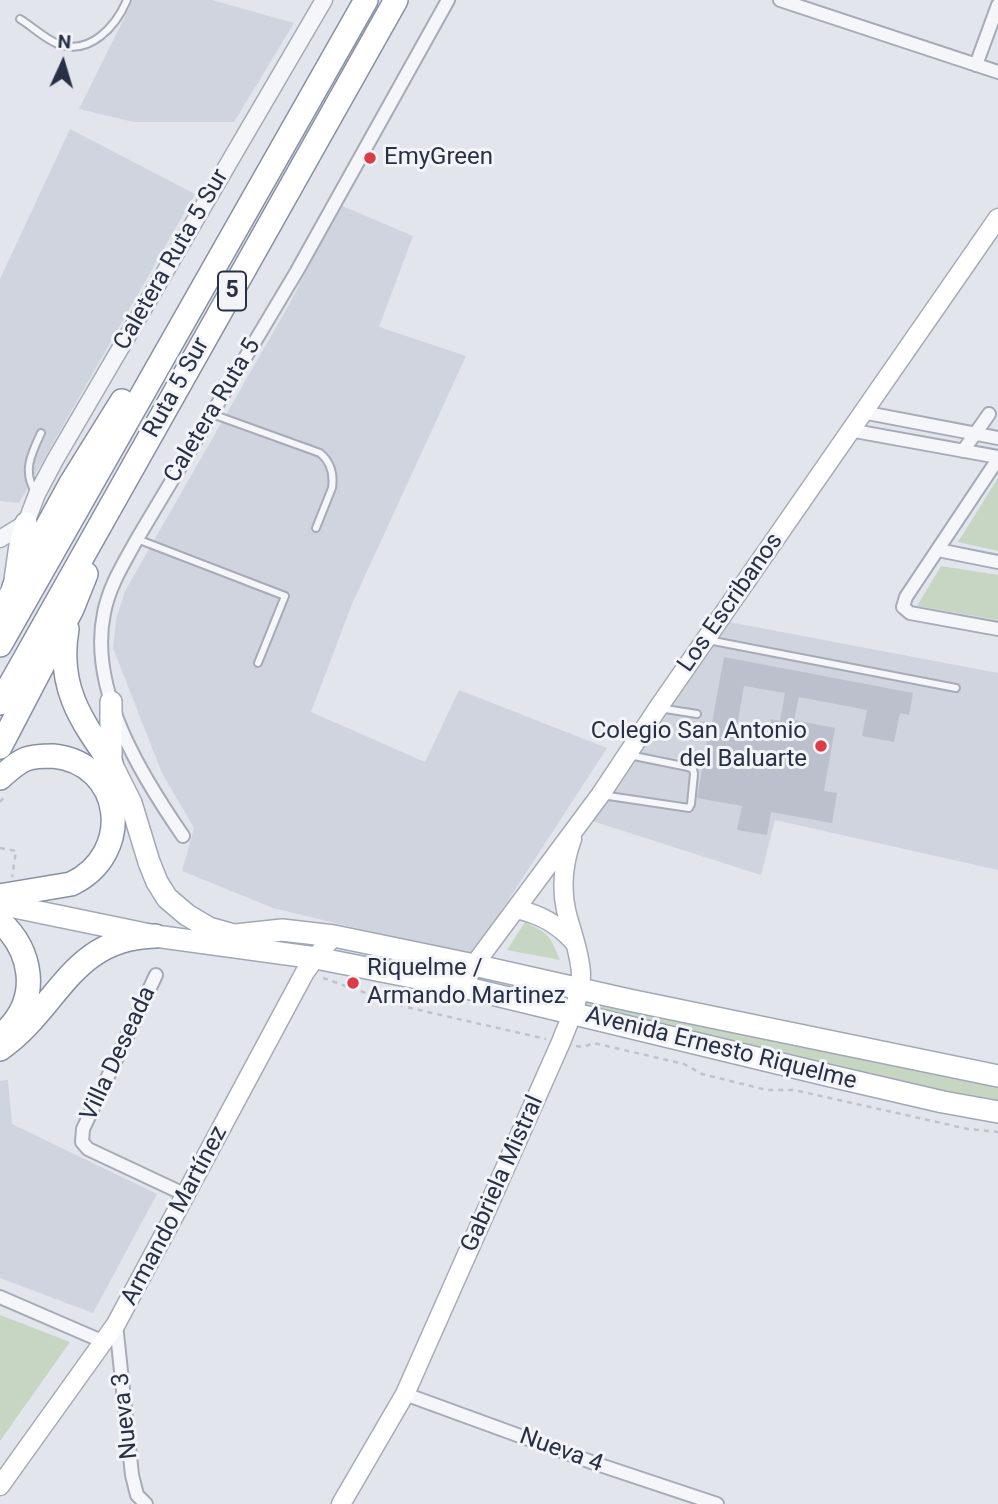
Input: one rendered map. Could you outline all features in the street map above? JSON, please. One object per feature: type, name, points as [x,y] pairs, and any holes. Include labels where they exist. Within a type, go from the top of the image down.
[{"type":"highway","name":"Ruta 5 Sur","points":[[0,645],[366,0]]},
{"type":"highway","name":"Ruta 5 Sur","points":[[0,703],[396,0]]},
{"type":"highway","points":[[14,587],[78,471],[201,272],[269,172]]},
{"type":"highway","points":[[0,747],[72,609],[107,512]]},
{"type":"highway","points":[[72,609],[65,652],[70,692],[80,717],[111,763]]},
{"type":"highway","points":[[0,778],[24,760],[47,756],[71,760],[99,780],[110,801],[114,823],[110,845],[91,873],[71,884],[3,898]]},
{"type":"highway","points":[[0,921],[14,935],[23,953],[27,965],[28,986],[19,1015],[0,1035]]},
{"type":"highway","points":[[0,1049],[21,1032],[84,961],[121,940],[155,936]]},
{"type":"main road","name":"Los Escribanos","points":[[463,987],[474,965],[601,794],[657,708],[998,218]]},
{"type":"main road","points":[[0,612],[14,587],[26,523]]},
{"type":"main road","points":[[111,702],[111,763],[131,803],[153,873],[167,898],[176,907],[198,922],[236,935]]},
{"type":"main road","name":"Gabriela Mistral","points":[[341,1504],[405,1394],[572,1014],[580,989],[580,964],[566,911],[564,891],[566,862],[577,826]]},
{"type":"main road","name":"Avenida Ernesto Riquelme","points":[[3,898],[155,936],[316,958],[463,987],[931,1100],[998,1112]]},
{"type":"main road","points":[[516,909],[549,921],[575,944]]},
{"type":"main road","name":"Avenida Ernesto Riquelme","points":[[155,936],[202,933],[236,935],[282,930],[334,936],[998,1076]]},
{"type":"main road","name":"Armando Martínez","points":[[0,1486],[116,1324],[305,972],[334,936]]},
{"type":"street","name":"Caletera Ruta 5 Sur","points":[[26,523],[37,494],[55,460],[324,0]]},
{"type":"street","name":"Caletera Ruta 5","points":[[183,836],[141,768],[111,702],[102,658],[104,612],[114,581],[137,539],[297,271],[448,0]]},
{"type":"street","points":[[789,1],[998,72]]},
{"type":"street","points":[[976,65],[998,5]]},
{"type":"street","points":[[862,412],[998,438]]},
{"type":"street","points":[[963,451],[989,414]]},
{"type":"street","points":[[849,430],[998,458],[906,597],[904,607],[910,613],[998,629]]},
{"type":"street","points":[[0,539],[26,523]]},
{"type":"street","points":[[938,550],[998,562]]},
{"type":"street","name":"Villa Deseada","points":[[156,975],[83,1129],[82,1142],[88,1149],[186,1195]]},
{"type":"street","points":[[0,1297],[104,1342]]},
{"type":"street","name":"Nueva 3","points":[[116,1324],[132,1475],[137,1495],[146,1504]]},
{"type":"street","name":"Nueva 4","points":[[405,1394],[594,1463],[717,1504]]},
{"type":"lane","points":[[20,19],[57,44],[77,46],[92,41],[109,30],[127,0]]},
{"type":"lane","points":[[212,414],[320,453],[324,457],[331,467],[333,481],[316,528]]},
{"type":"lane","points":[[37,494],[30,482],[28,469],[30,457],[41,433]]},
{"type":"lane","points":[[137,539],[285,596],[258,663]]},
{"type":"lane","points":[[706,640],[956,688]]},
{"type":"lane","points":[[29,710],[36,678]]},
{"type":"lane","points":[[657,708],[697,714]]},
{"type":"lane","points":[[0,747],[23,721]]},
{"type":"lane","points":[[601,794],[689,808],[693,769],[627,755]]},
{"type":"path","points":[[0,848],[16,851],[3,898]]},
{"type":"shaded area","points":[[133,0],[212,0],[294,23],[234,122],[134,122],[79,109]]},
{"type":"shaded area","points":[[70,129],[195,194],[19,503],[0,501],[0,279]]},
{"type":"shaded area","points":[[340,205],[413,236],[379,327],[466,356],[352,604],[311,712],[425,762],[459,690],[607,748],[472,956],[273,908],[182,871],[194,828],[162,773],[113,648],[116,620],[125,591],[291,301]]},
{"type":"shaded area","name":"Colegio San Antonio del Baluarte","points":[[729,622],[998,673],[998,870],[775,820],[761,875],[592,821]]},
{"type":"shaded area","points":[[8,1080],[12,1124],[157,1194],[93,1313],[0,1278],[0,1081]]},
{"type":"green space","points":[[998,478],[998,551],[958,542]]},
{"type":"green space","points":[[941,566],[998,575],[998,620],[917,606]]},
{"type":"green space","points":[[525,922],[548,936],[560,960],[507,950]]},
{"type":"green space","points":[[339,950],[400,963],[431,964],[465,971],[463,975],[431,968],[400,967],[330,953]]},
{"type":"green space","points":[[584,999],[998,1082],[998,1100],[893,1081],[737,1046],[582,1007]]},
{"type":"green space","points":[[0,1315],[70,1342],[0,1441]]},
{"type":"building","points":[[724,657],[913,693],[909,715],[900,713],[894,742],[862,736],[867,710],[799,697],[794,720],[835,728],[824,791],[837,793],[832,823],[771,812],[767,835],[737,830],[742,806],[697,798],[707,740],[697,738],[700,721],[712,723]],"holes":[[[744,686],[785,693],[780,721],[771,719],[768,737],[736,732]]]},
{"type":"place","name":"EmyGreen","points":[[370,158]]},
{"type":"place","name":"Colegio San Antonio del Baluarte","points":[[821,746]]},
{"type":"place","name":"Riquelme / Armando Martinez","points":[[353,983]]}]
